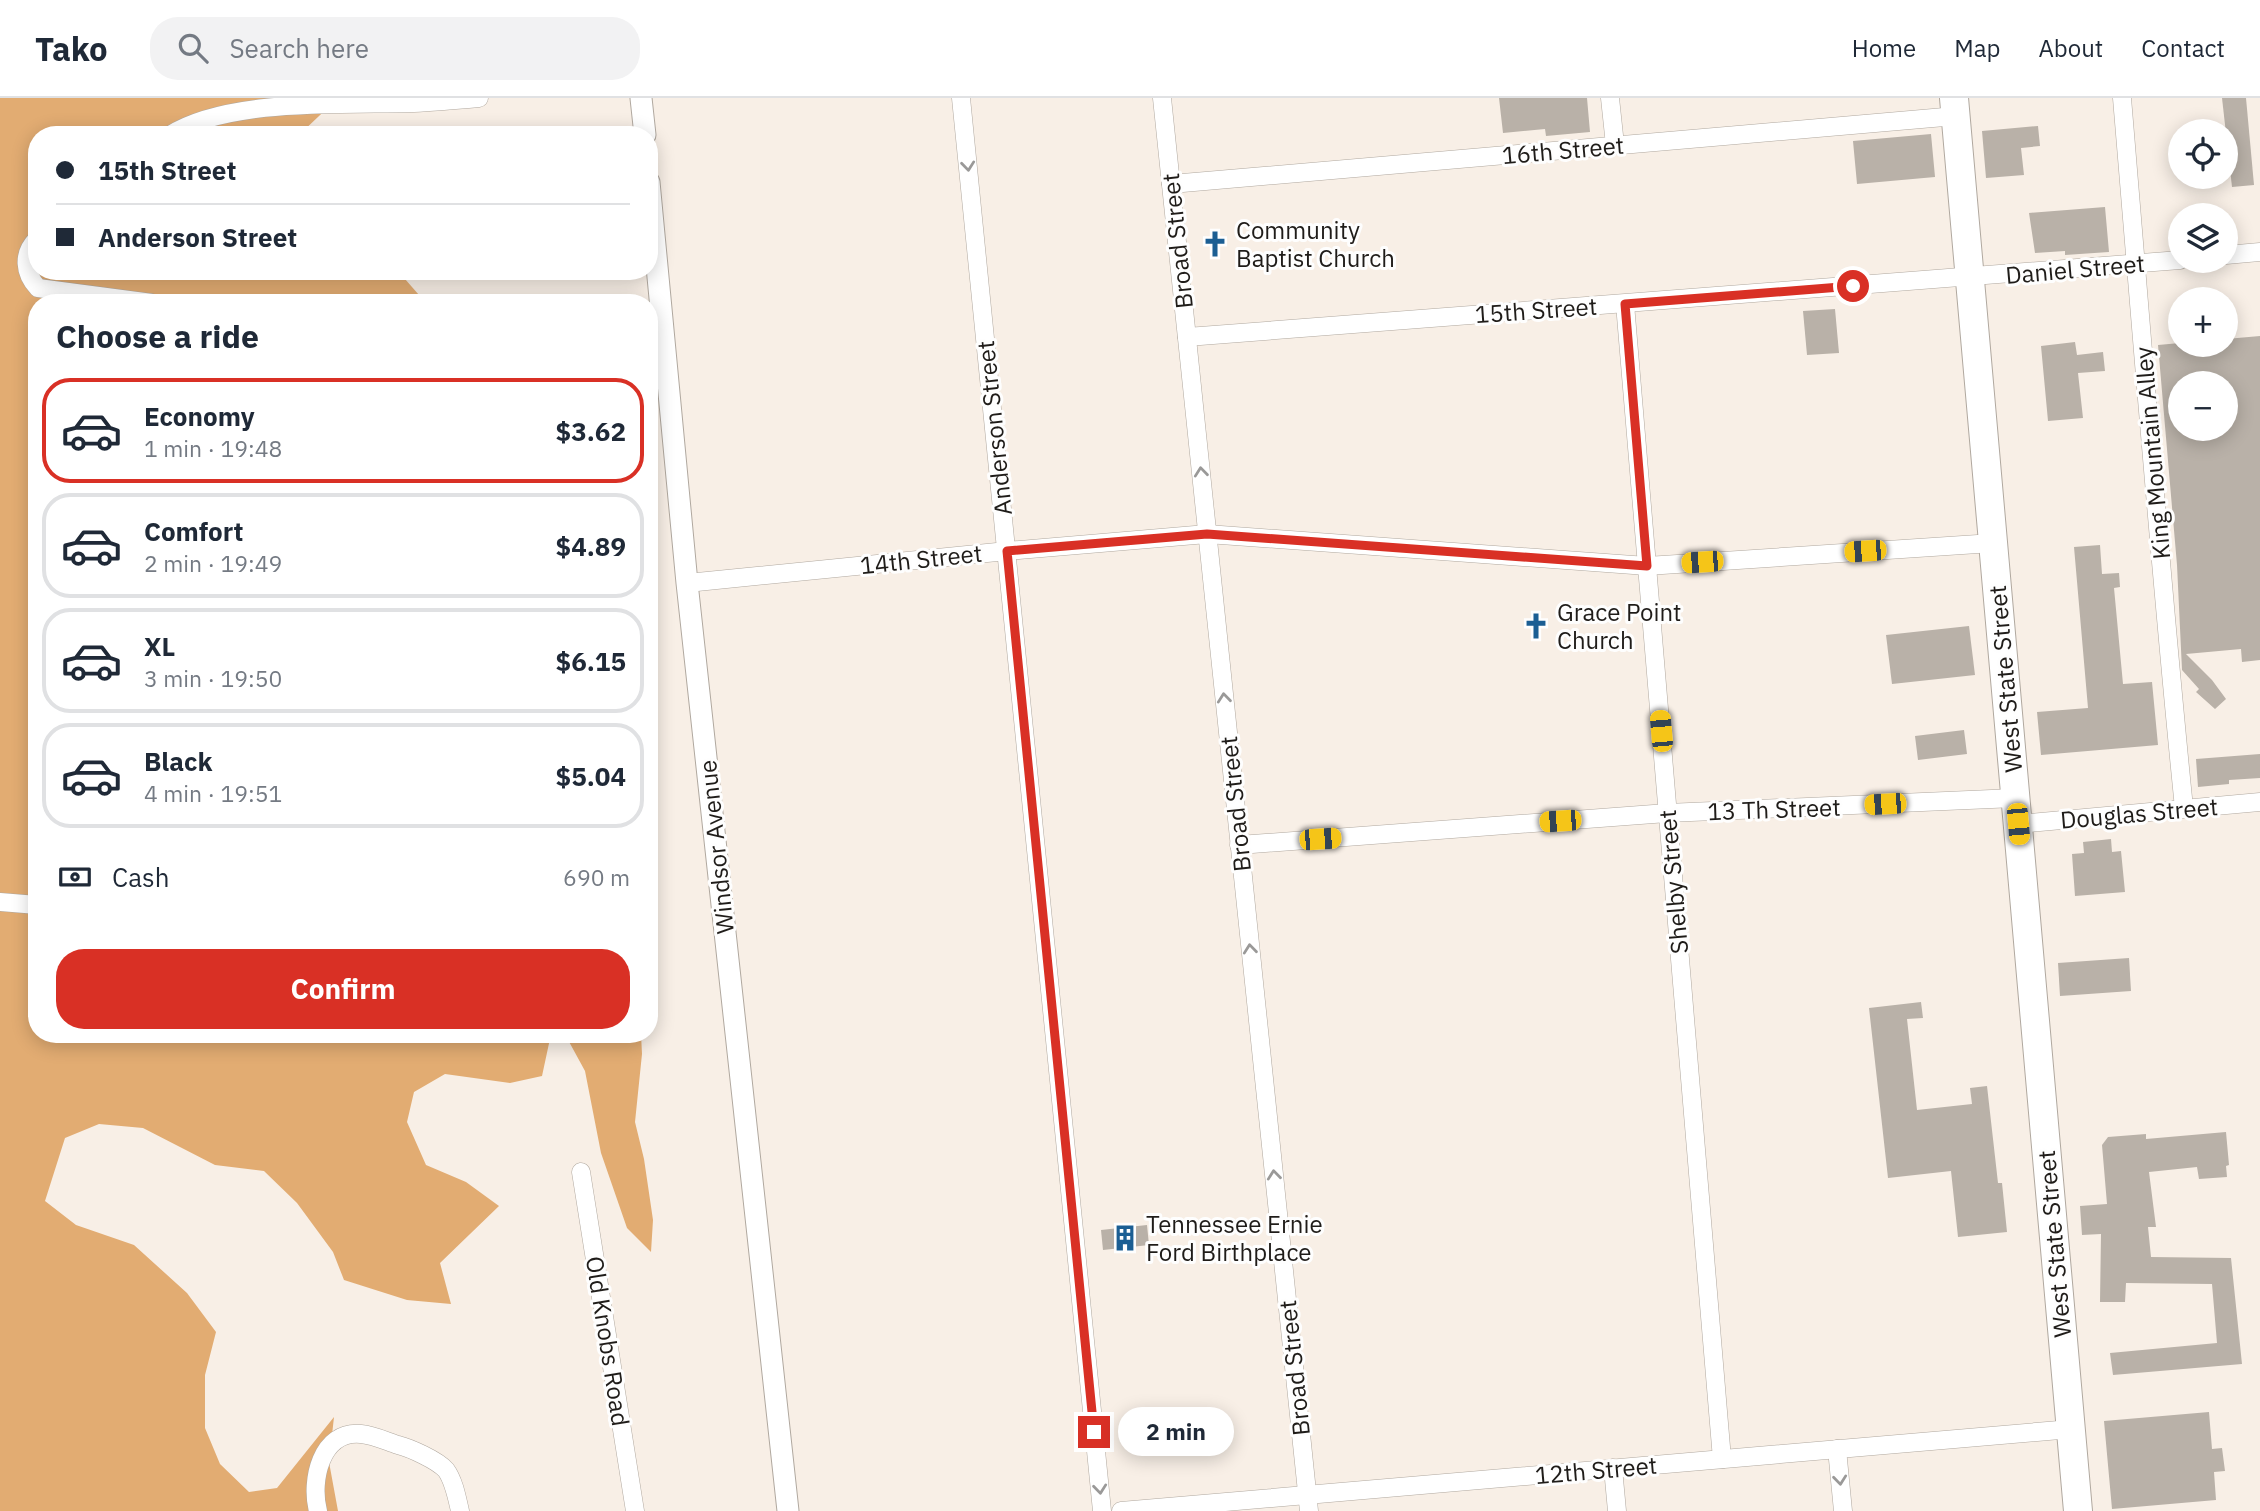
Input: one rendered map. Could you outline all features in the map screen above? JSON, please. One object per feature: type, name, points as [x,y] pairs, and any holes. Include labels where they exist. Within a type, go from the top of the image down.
[{"type":"main road","name":"West State Street","points":[[1955,107],[2078,1511]]},
{"type":"street","points":[[193,126],[227,113],[347,103],[479,98]]},
{"type":"street","points":[[641,98],[644,126]]},
{"type":"street","name":"Anderson Street","points":[[961,98],[1102,1511]]},
{"type":"street","name":"Broad Street","points":[[1162,98],[1308,1503]]},
{"type":"street","points":[[1610,98],[1615,145]]},
{"type":"street","name":"King Mountain Alley","points":[[2122,98],[2164,612],[2184,808]]},
{"type":"street","name":"16th Street","points":[[1171,184],[1615,145],[1955,107]]},
{"type":"street","points":[[2238,255],[2260,252]]},
{"type":"street","points":[[28,254],[28,278]]},
{"type":"street","name":"Daniel Street","points":[[1970,278],[2168,261]]},
{"type":"street","name":"Windsor Avenue","points":[[658,276],[687,583],[788,1511]]},
{"type":"street","name":"15th Street","points":[[1186,337],[1970,278]]},
{"type":"street","points":[[30,280],[38,288],[84,294]]},
{"type":"street","name":"Shelby Street","points":[[1625,304],[1722,1459]]},
{"type":"street","name":"14th Street","points":[[687,583],[1207,534],[1647,566],[1993,543]]},
{"type":"street","name":"Douglas Street","points":[[2016,811],[2184,808],[2260,802]]},
{"type":"street","name":"13 Th Street","points":[[1240,845],[1667,813],[2016,811]]},
{"type":"street","points":[[0,902],[28,904]]},
{"type":"street","name":"Old Knobs Road","points":[[581,1172],[635,1511]]},
{"type":"street","name":"12th Street","points":[[1121,1511],[1308,1503],[1613,1468],[2071,1429]]},
{"type":"street","points":[[318,1511],[315,1485],[318,1465],[335,1440],[359,1433],[411,1448],[445,1469],[455,1490],[460,1511]]},
{"type":"street","points":[[1837,1449],[1843,1511]]},
{"type":"street","points":[[1613,1468],[1617,1511]]},
{"type":"shaded area","points":[[0,98],[338,98],[308,126],[28,126],[28,280],[406,280],[418,294],[28,294],[28,1043],[549,1043],[542,1076],[510,1083],[445,1074],[414,1092],[407,1122],[426,1165],[466,1182],[499,1206],[440,1263],[451,1304],[407,1300],[344,1280],[333,1252],[297,1203],[264,1171],[215,1165],[143,1128],[99,1124],[65,1138],[45,1201],[76,1225],[134,1245],[187,1293],[216,1332],[205,1375],[205,1428],[220,1464],[249,1492],[277,1488],[334,1417],[329,1462],[338,1511],[0,1511]]},
{"type":"shaded area","points":[[570,1043],[641,1043],[635,1122],[644,1159],[653,1220],[651,1252],[627,1228],[601,1153],[585,1071]]},
{"type":"building","points":[[1499,98],[1587,98],[1590,132],[1546,136],[1545,129],[1503,133]]},
{"type":"building","points":[[2222,98],[2246,98],[2254,185],[2238,186],[2238,119],[2224,119]]},
{"type":"building","points":[[2038,126],[2040,146],[2021,148],[2024,175],[1986,178],[1982,131]]},
{"type":"building","points":[[1931,134],[1935,177],[1857,184],[1853,141]]},
{"type":"building","points":[[2105,207],[2109,252],[2065,255],[2065,251],[2035,253],[2029,213]]},
{"type":"building","points":[[1835,309],[1839,353],[1807,355],[1803,311]]},
{"type":"building","points":[[2260,336],[2260,660],[2242,662],[2241,649],[2186,654],[2212,680],[2226,699],[2215,709],[2196,692],[2199,689],[2182,670],[2177,565],[2158,345],[2168,344],[2168,357],[2238,357],[2238,338]]},
{"type":"building","points":[[2075,342],[2077,355],[2103,352],[2105,371],[2078,373],[2083,418],[2048,421],[2041,346]]},
{"type":"building","points":[[2100,545],[2102,574],[2119,573],[2120,587],[2114,588],[2123,684],[2152,682],[2158,745],[2041,755],[2037,712],[2088,708],[2074,547]]},
{"type":"building","points":[[1969,626],[1975,675],[1892,684],[1886,635]]},
{"type":"building","points":[[1964,730],[1967,754],[1918,760],[1915,736]]},
{"type":"building","points":[[2260,754],[2260,778],[2229,780],[2229,784],[2198,787],[2196,759]]},
{"type":"building","points":[[2111,839],[2112,852],[2121,851],[2125,892],[2075,896],[2072,854],[2084,853],[2083,842]]},
{"type":"building","points":[[2129,958],[2131,991],[2060,996],[2058,963]]},
{"type":"building","points":[[1921,1002],[1923,1018],[1907,1019],[1917,1110],[1972,1104],[1970,1088],[1987,1086],[1998,1183],[2002,1183],[2007,1232],[1958,1237],[1951,1171],[1888,1178],[1869,1008]]},
{"type":"building","points":[[2226,1132],[2229,1165],[2226,1166],[2227,1177],[2199,1179],[2197,1167],[2149,1172],[2156,1227],[2148,1227],[2151,1257],[2231,1258],[2242,1364],[2113,1375],[2110,1353],[2217,1343],[2212,1284],[2126,1283],[2125,1302],[2100,1302],[2101,1234],[2082,1235],[2080,1206],[2107,1204],[2102,1145],[2108,1137],[2146,1134],[2146,1139]]},
{"type":"building","name":"Tennessee Ernie Ford Birthplace","points":[[1147,1225],[1149,1245],[1103,1250],[1101,1230]]},
{"type":"building","points":[[2209,1412],[2212,1449],[2222,1448],[2225,1471],[2214,1472],[2216,1500],[2112,1509],[2104,1421]]},
{"type":"place","name":"Community Baptist Church","points":[[1215,244]]},
{"type":"place","name":"Grace Point Church","points":[[1536,626]]},
{"type":"place","name":"Tennessee Ernie Ford Birthplace","points":[[1125,1238]]},
{"type":"route","points":[[1094,1432],[1007,551],[1207,534],[1647,566],[1625,304],[1853,286]]}]
